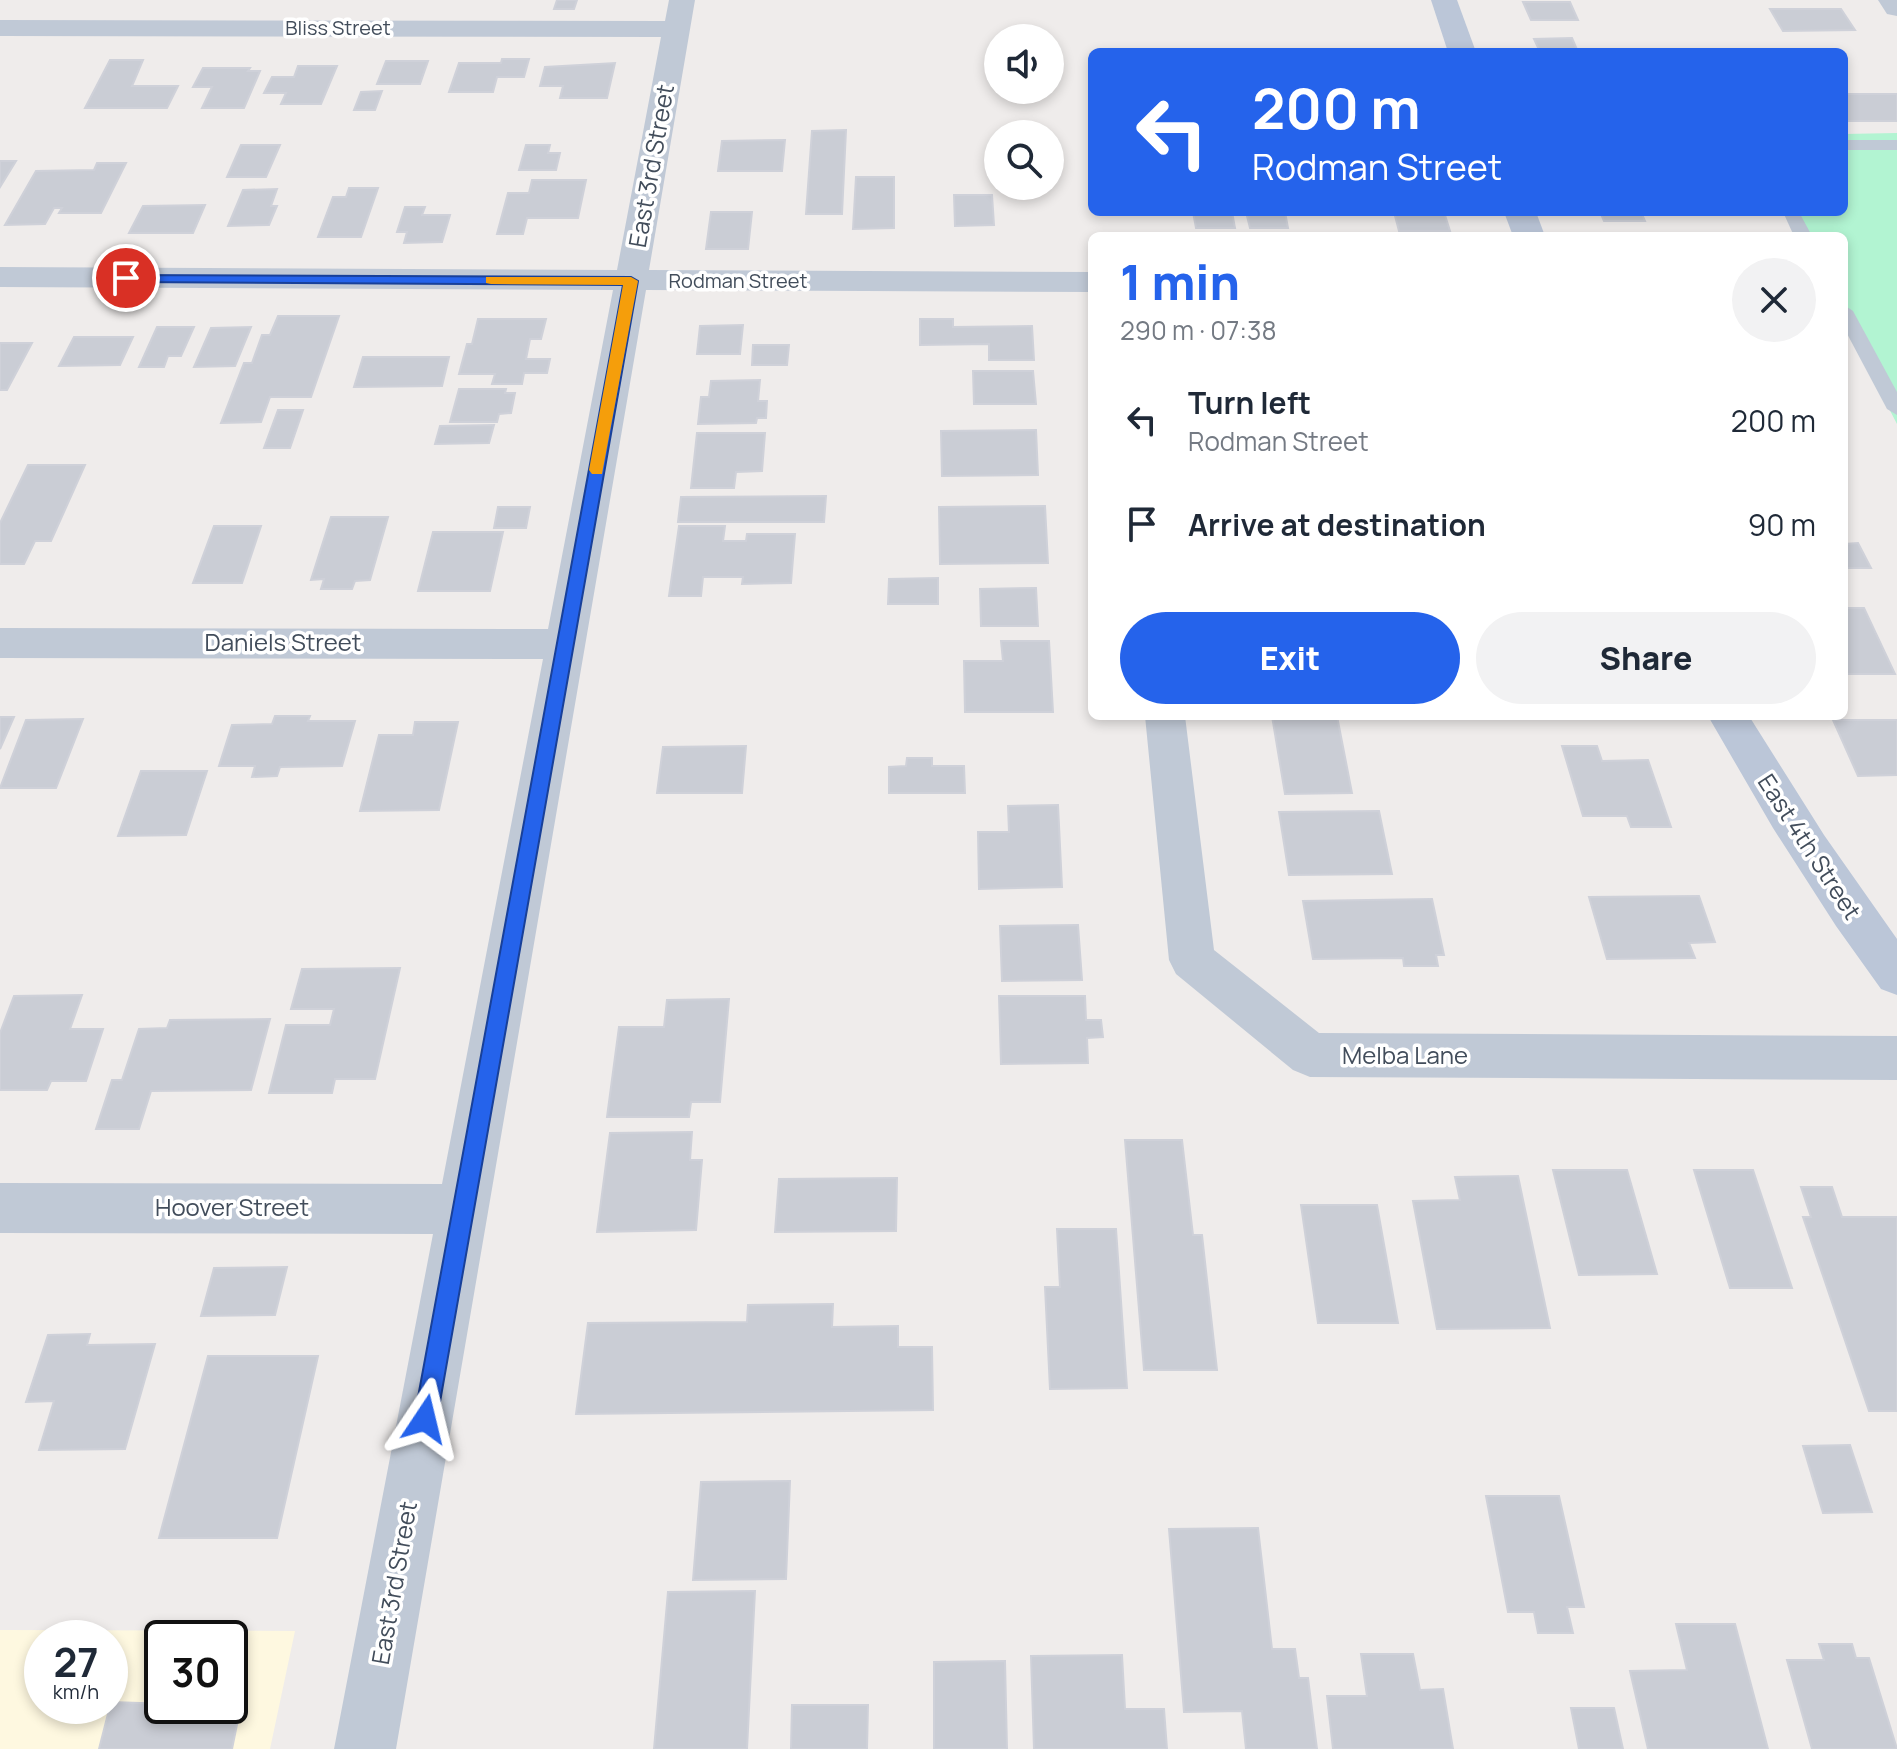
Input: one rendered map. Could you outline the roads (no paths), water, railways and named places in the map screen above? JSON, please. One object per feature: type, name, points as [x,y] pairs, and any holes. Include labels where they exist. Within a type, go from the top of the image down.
[{"type":"street","points":[[1444,0],[1461,48]]},
{"type":"street","points":[[1891,0],[1897,8]]},
{"type":"street","name":"Bliss Street","points":[[0,28],[679,14]]},
{"type":"street","name":"East 3rd Street","points":[[365,1749],[679,14]]},
{"type":"street","name":"Rodman Street","points":[[0,277],[1088,282]]},
{"type":"street","name":"Daniels Street","points":[[0,643],[566,644]]},
{"type":"street","name":"Melba Lane","points":[[1165,720],[1192,960],[1310,1055],[1897,1058]]},
{"type":"street","name":"East 4th Street","points":[[1730,720],[1762,776],[1843,901],[1897,975]]},
{"type":"street","name":"Hoover Street","points":[[0,1208],[463,1209]]},
{"type":"lane","points":[[1848,145],[1897,145]]},
{"type":"lane","points":[[1848,318],[1897,409]]}]
